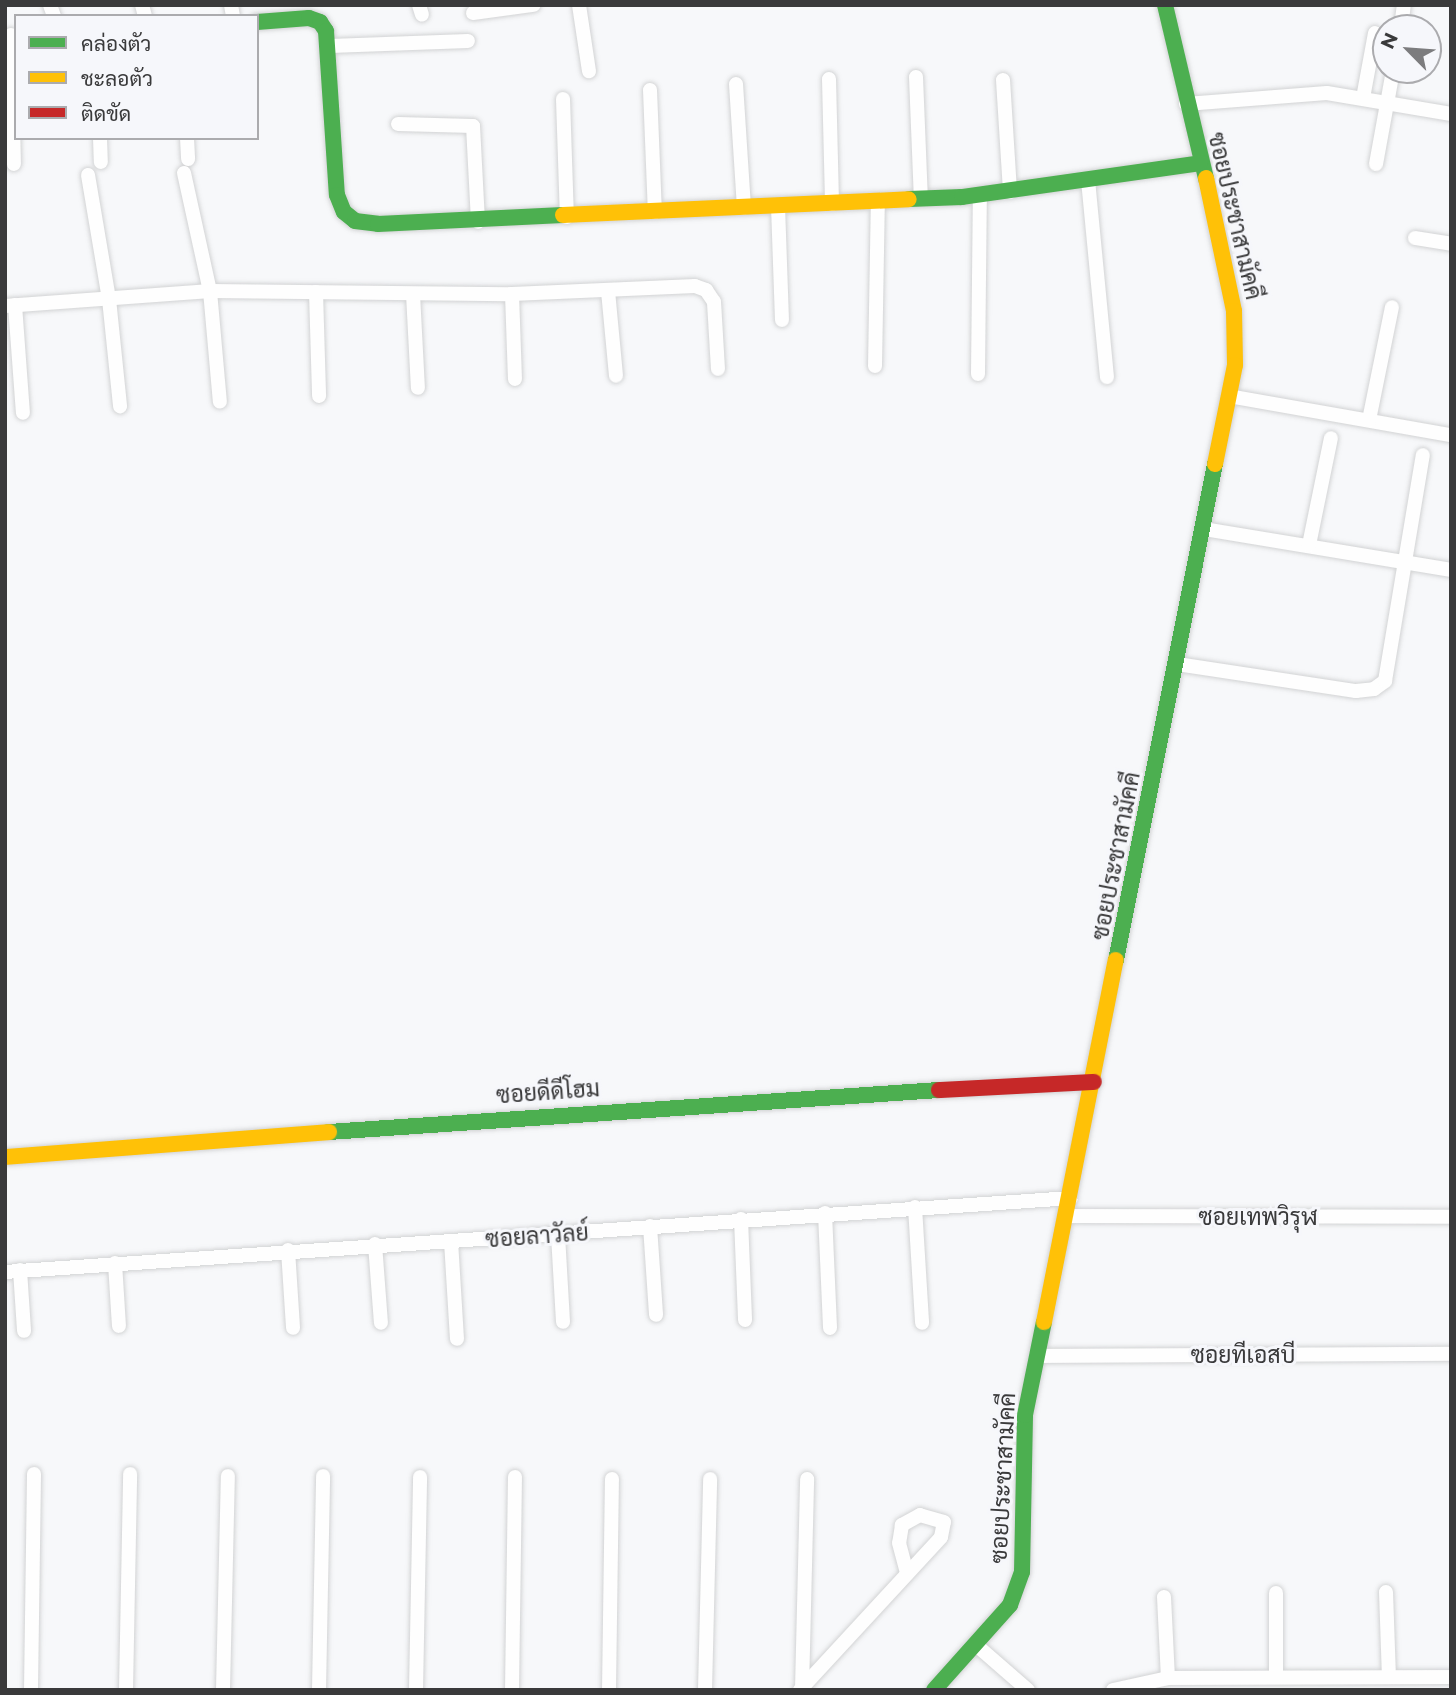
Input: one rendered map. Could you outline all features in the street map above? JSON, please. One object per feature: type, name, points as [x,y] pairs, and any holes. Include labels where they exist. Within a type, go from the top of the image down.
[{"type":"street","points":[[473,13],[533,5]]},
{"type":"street","points":[[579,5],[589,71]]},
{"type":"street","name":"ซอยประชาสามัคคี","points":[[934,1690],[1010,1605],[1022,1572],[1025,1415],[1094,1082],[1235,365],[1234,311],[1165,5]]},
{"type":"street","points":[[259,22],[309,18],[320,14],[330,46],[335,180],[344,212],[355,221],[377,225],[921,200],[1010,192],[1200,163]]},
{"type":"street","points":[[10,35],[14,164]]},
{"type":"street","points":[[330,46],[468,41]]},
{"type":"street","points":[[1363,98],[1372,49]]},
{"type":"street","points":[[916,77],[921,200]]},
{"type":"street","points":[[829,79],[832,204]]},
{"type":"street","points":[[1003,80],[1010,192]]},
{"type":"street","points":[[736,84],[744,208]]},
{"type":"street","points":[[1376,164],[1391,84]]},
{"type":"street","points":[[650,90],[655,212]]},
{"type":"street","points":[[1186,104],[1296,92],[1363,98],[1451,114]]},
{"type":"street","points":[[563,99],[567,217]]},
{"type":"street","points":[[398,124],[473,126],[478,222]]},
{"type":"street","points":[[100,140],[101,162]]},
{"type":"street","points":[[187,140],[186,166],[210,291],[220,402]]},
{"type":"street","points":[[88,175],[109,299],[120,406]]},
{"type":"street","points":[[1088,180],[1107,377]]},
{"type":"street","points":[[978,374],[980,195]]},
{"type":"street","points":[[875,366],[878,202]]},
{"type":"street","points":[[778,206],[782,320]]},
{"type":"street","points":[[1415,238],[1451,244]]},
{"type":"street","points":[[23,413],[8,305],[210,291],[512,294],[695,286],[706,290],[714,302],[718,369]]},
{"type":"street","points":[[608,291],[616,376]]},
{"type":"street","points":[[316,292],[320,396]]},
{"type":"street","points":[[413,294],[418,388]]},
{"type":"street","points":[[512,294],[514,379]]},
{"type":"street","points":[[1369,421],[1392,307]]},
{"type":"street","points":[[1229,396],[1451,435]]},
{"type":"street","points":[[1309,545],[1331,438]]},
{"type":"street","points":[[1177,664],[1356,691],[1374,689],[1385,681],[1423,454]]},
{"type":"street","points":[[1203,529],[1451,569]]},
{"type":"street","name":"ซอยดีดีโฮม","points":[[5,1157],[781,1098],[1094,1082]]},
{"type":"street","name":"ซอยลาวัลย์","points":[[13,1271],[1070,1198]]},
{"type":"street","points":[[915,1207],[922,1323]]},
{"type":"street","points":[[825,1213],[830,1328]]},
{"type":"street","name":"ซอยเทพวิรุฬ","points":[[1065,1216],[1451,1217]]},
{"type":"street","points":[[741,1219],[746,1320]]},
{"type":"street","points":[[650,1226],[656,1315]]},
{"type":"street","points":[[558,1235],[563,1322]]},
{"type":"street","points":[[452,1241],[457,1339]]},
{"type":"street","points":[[376,1244],[381,1323]]},
{"type":"street","points":[[288,1250],[293,1328]]},
{"type":"street","points":[[114,1263],[119,1326]]},
{"type":"street","points":[[13,1271],[23,1331]]},
{"type":"street","name":"ซอยทีเอสบี","points":[[1036,1356],[1451,1354]]},
{"type":"street","points":[[31,1690],[34,1474]]},
{"type":"street","points":[[126,1690],[131,1474]]},
{"type":"street","points":[[223,1690],[228,1476]]},
{"type":"street","points":[[319,1690],[323,1476]]},
{"type":"street","points":[[416,1690],[420,1477]]},
{"type":"street","points":[[512,1690],[515,1477]]},
{"type":"street","points":[[609,1690],[612,1479]]},
{"type":"street","points":[[705,1690],[710,1479]]},
{"type":"street","points":[[801,1689],[807,1479]]},
{"type":"street","points":[[801,1689],[907,1573]]},
{"type":"street","points":[[1386,1592],[1389,1677]]},
{"type":"street","points":[[1276,1593],[1276,1677]]},
{"type":"street","points":[[1164,1597],[1168,1678]]},
{"type":"street","points":[[975,1644],[1028,1690]]},
{"type":"street","points":[[1113,1690],[1168,1678],[1203,1684],[1276,1677],[1451,1677]]},
{"type":"traffic: fast","points":[[1165,5],[1206,178]]},
{"type":"traffic: fast","points":[[259,22],[309,18],[320,22],[326,31],[337,195],[344,212],[355,221],[378,224],[563,215]]},
{"type":"traffic: fast","points":[[909,199],[962,197],[1200,163]]},
{"type":"traffic: fast","points":[[1116,960],[1215,464]]},
{"type":"traffic: fast","points":[[329,1132],[939,1090]]},
{"type":"traffic: fast","points":[[934,1690],[1010,1605],[1022,1572],[1025,1415],[1044,1322]]},
{"type":"traffic: slow","points":[[1206,178],[1234,311],[1235,365],[1215,464]]},
{"type":"traffic: slow","points":[[563,215],[909,199]]},
{"type":"traffic: slow","points":[[1044,1322],[1116,960]]},
{"type":"traffic: slow","points":[[5,1157],[329,1132]]},
{"type":"traffic: jam","points":[[939,1090],[1094,1082]]}]
